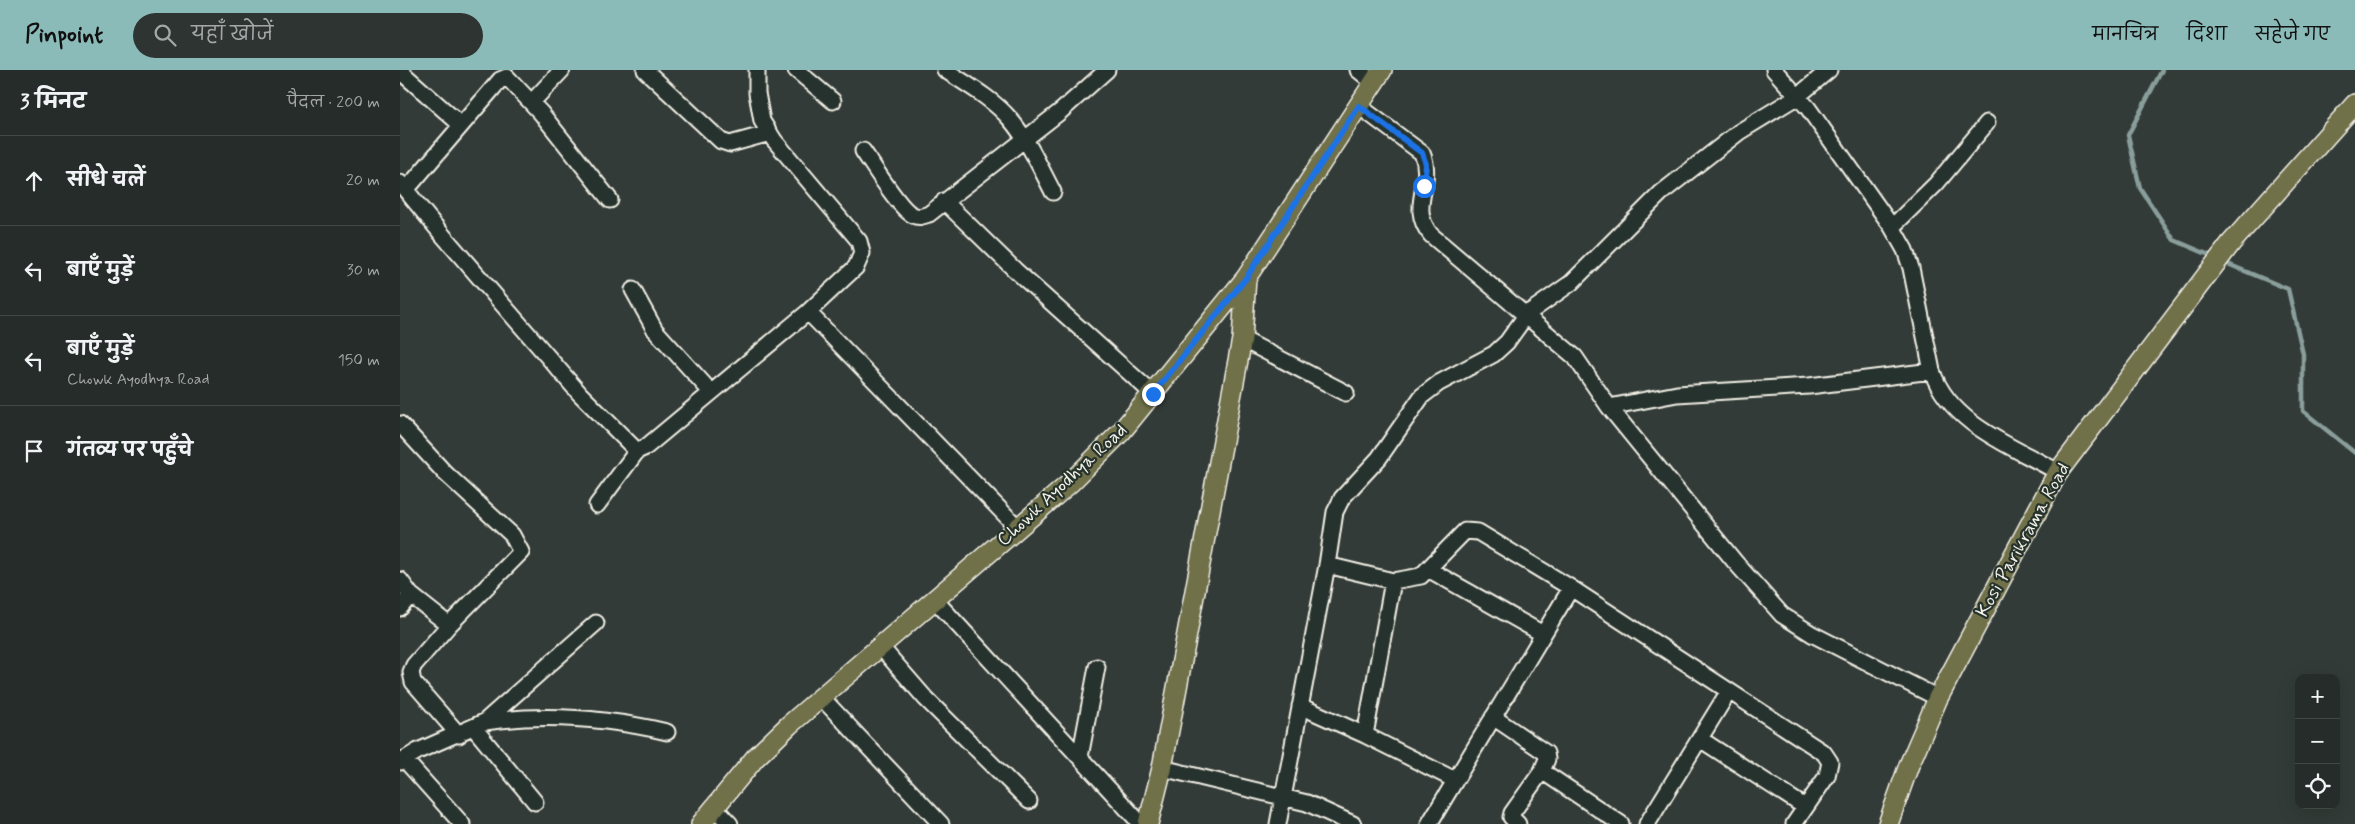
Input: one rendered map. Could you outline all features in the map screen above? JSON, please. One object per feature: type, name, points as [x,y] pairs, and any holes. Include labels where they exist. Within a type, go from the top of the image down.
[{"type":"main road","name":"Chowk Ayodhya Road","points":[[701,824],[755,758],[821,697],[1070,483],[1120,432],[1246,278],[1378,77]]},
{"type":"main road","name":"Kosi Parikrama Road","points":[[1888,824],[1909,765],[1938,698],[2058,472],[2231,243],[2355,104]]},
{"type":"main road","points":[[1148,824],[1162,768],[1242,339],[1246,278]]},
{"type":"street","points":[[532,102],[562,70]]},
{"type":"street","points":[[645,70],[721,141],[730,144],[770,133]]},
{"type":"street","points":[[597,505],[637,451],[646,447],[808,312],[856,267],[862,253],[859,241],[762,121],[758,105],[757,70]]},
{"type":"street","points":[[796,70],[832,101]]},
{"type":"street","points":[[945,70],[1002,111],[1024,138],[1054,192]]},
{"type":"street","points":[[863,151],[902,206],[911,215],[919,217],[928,214],[1061,111],[1107,70]]},
{"type":"street","points":[[1358,70],[1378,77]]},
{"type":"street","points":[[1774,70],[1798,96],[1892,227],[1905,250],[1911,268],[1932,371],[1936,383],[1950,404],[1965,418],[2058,472]]},
{"type":"street","points":[[1278,824],[1327,565],[1335,512],[1342,498],[1384,452],[1422,396],[1438,383],[1494,354],[1507,342],[1527,314],[1571,284],[1661,193],[1739,132],[1798,96],[1830,70]]},
{"type":"street","points":[[400,71],[461,125]]},
{"type":"street","points":[[610,200],[532,102],[507,77],[500,80],[403,187],[580,394],[637,451]]},
{"type":"street","points":[[1359,106],[1422,153],[1426,164],[1419,212],[1422,225],[1430,235],[1527,314],[1575,357],[1609,407],[1734,562],[1782,615],[1804,630],[1938,698]]},
{"type":"street","points":[[1892,227],[1936,184],[1987,123]]},
{"type":"street","points":[[944,201],[1015,270],[1153,394]]},
{"type":"street","points":[[632,290],[656,330],[711,392]]},
{"type":"street","points":[[808,312],[1018,528]]},
{"type":"street","points":[[1242,339],[1346,393]]},
{"type":"street","points":[[1609,407],[1677,394],[1810,386],[1932,371]]},
{"type":"street","points":[[400,424],[445,473],[512,535],[521,552],[449,625],[414,665],[411,672],[414,682],[459,735]]},
{"type":"street","points":[[1327,565],[1392,581],[1421,576],[1465,531],[1478,532],[1571,588],[1824,753],[1830,762],[1827,776],[1794,824]]},
{"type":"street","points":[[1428,569],[1544,634]]},
{"type":"street","points":[[400,580],[411,595],[449,625]]},
{"type":"street","points":[[1365,734],[1392,581]]},
{"type":"street","points":[[1429,824],[1571,588]]},
{"type":"street","points":[[400,608],[411,595]]},
{"type":"street","points":[[934,599],[1141,824]]},
{"type":"street","points":[[462,824],[402,761],[418,751],[479,725],[596,623]]},
{"type":"street","points":[[880,646],[926,699],[1029,801]]},
{"type":"street","points":[[1080,757],[1097,667]]},
{"type":"street","points":[[1647,824],[1730,691]]},
{"type":"street","points":[[821,697],[939,823]]},
{"type":"street","points":[[1300,706],[1365,734],[1455,780]]},
{"type":"street","points":[[479,725],[536,717],[599,719],[667,732]]},
{"type":"street","points":[[1493,717],[1546,753],[1547,759],[1542,771],[1512,813],[1511,818],[1518,824]]},
{"type":"street","points":[[479,725],[535,802]]},
{"type":"street","points":[[1700,739],[1805,806]]},
{"type":"street","points":[[1162,768],[1282,798],[1307,802],[1353,824]]},
{"type":"street","points":[[1542,771],[1621,824]]},
{"type":"street","points":[[714,806],[730,824]]},
{"type":"waterway","points":[[2162,70],[2128,135],[2140,188],[2174,240],[2214,257]]},
{"type":"waterway","points":[[2223,262],[2288,289],[2303,354],[2303,411],[2355,453]]},
{"type":"route","points":[[1153,394],[1246,278],[1359,106],[1422,153],[1426,164],[1424,186]]}]
